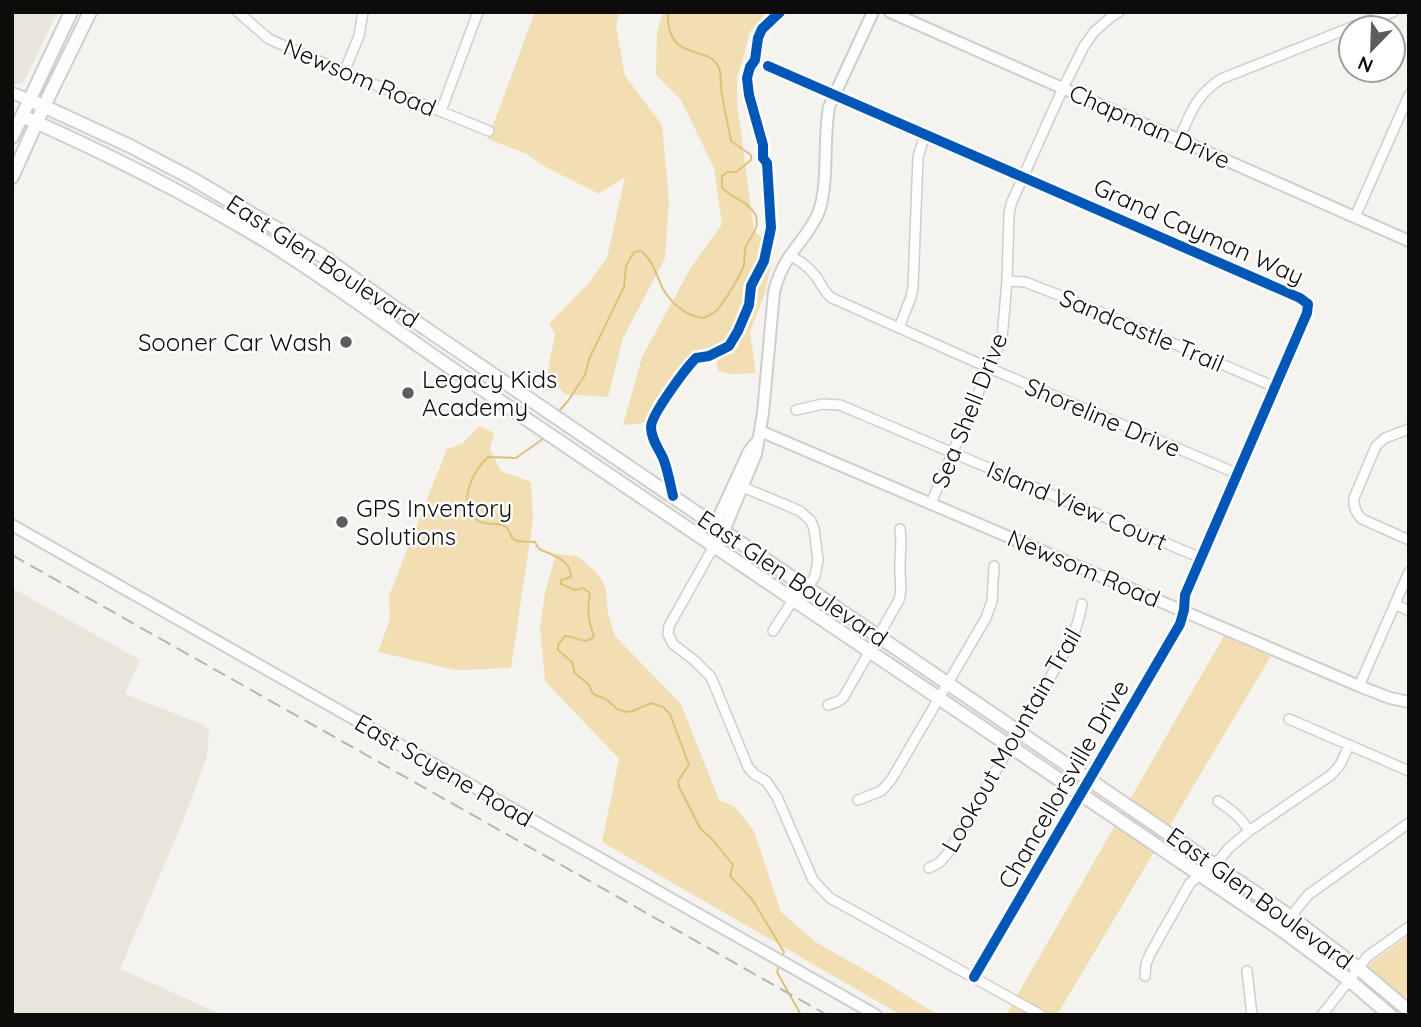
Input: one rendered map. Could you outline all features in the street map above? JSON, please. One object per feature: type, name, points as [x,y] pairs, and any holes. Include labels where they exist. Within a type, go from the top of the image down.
[{"type":"main road","points":[[12,137],[17,114],[30,100],[71,12]]},
{"type":"main road","points":[[12,177],[90,12]]},
{"type":"main road","name":"East Glen Boulevard","points":[[30,100],[130,146],[191,178],[321,255],[1291,917],[1409,1011]]},
{"type":"main road","name":"East Glen Boulevard","points":[[17,114],[117,160],[272,245],[1283,931],[1349,980],[1390,1015]]},
{"type":"main road","points":[[381,320],[391,305]]},
{"type":"street","name":"Newsom Road","points":[[238,12],[269,39],[489,131]]},
{"type":"street","points":[[344,72],[359,36],[363,12]]},
{"type":"street","points":[[441,111],[478,12]]},
{"type":"street","points":[[873,12],[829,107],[820,209],[780,271],[774,292],[769,357],[756,454],[738,485],[714,546],[669,626],[668,634],[673,644],[711,677],[748,767],[766,781],[777,796],[813,880],[830,898],[1041,1015]]},
{"type":"street","name":"Chapman Drive","points":[[890,12],[1409,241]]},
{"type":"street","name":"Sea Shell Drive","points":[[931,503],[1003,331],[1011,204],[1084,46],[1094,32],[1119,12]]},
{"type":"street","points":[[1179,139],[1198,100],[1211,85],[1221,79],[1393,12]]},
{"type":"street","name":"Grand Cayman Way","points":[[768,66],[1305,300],[1308,304],[1307,313],[1185,595],[1184,610]]},
{"type":"street","name":"East Glen Boulevard","points":[[12,93],[30,100]]},
{"type":"street","points":[[1355,217],[1409,95]]},
{"type":"street","points":[[899,328],[913,287],[918,156],[925,134]]},
{"type":"street","name":"Shoreline Drive","points":[[790,256],[814,273],[828,295],[989,368],[1238,474]]},
{"type":"street","name":"Sandcastle Trail","points":[[1007,281],[1025,282],[1074,301],[1275,387]]},
{"type":"street","name":"Island View Court","points":[[796,410],[823,404],[840,405],[1201,558]]},
{"type":"street","points":[[1409,429],[1385,438],[1376,446],[1353,505],[1362,519],[1409,540]]},
{"type":"street","name":"Newsom Road","points":[[759,435],[931,503],[1390,698],[1409,702]]},
{"type":"street","points":[[738,485],[800,511],[814,528],[818,565],[815,576],[808,588],[793,600],[773,631]]},
{"type":"street","name":"East Scyene Road","points":[[12,525],[876,1015]]},
{"type":"street","points":[[828,705],[843,698],[868,650],[899,600],[902,584],[899,568],[900,528]]},
{"type":"street","points":[[858,800],[881,791],[891,780],[939,699],[991,609],[994,566]]},
{"type":"street","points":[[1359,685],[1409,572]]},
{"type":"street","name":"Lookout Mountain Trail","points":[[929,868],[939,863],[948,853],[1076,633],[1082,604]]},
{"type":"street","points":[[1395,604],[1409,611]]},
{"type":"street","name":"Chancellorsville Drive","points":[[974,977],[1172,638],[1184,610]]},
{"type":"street","points":[[1289,719],[1409,771]]},
{"type":"street","points":[[1145,976],[1150,954],[1190,883],[1249,831],[1331,775],[1340,765],[1349,745]]},
{"type":"street","points":[[1218,801],[1233,811],[1249,831]]},
{"type":"street","points":[[1283,931],[1308,895],[1409,823]]},
{"type":"street","points":[[1322,1015],[1368,956],[1409,927]]},
{"type":"street","points":[[1247,971],[1252,1015]]},
{"type":"shaded area","points":[[12,12],[57,12],[24,82],[12,86]]},
{"type":"shaded area","points":[[535,12],[619,12],[616,26],[625,76],[662,125],[669,200],[665,258],[623,338],[608,397],[565,394],[547,375],[555,334],[549,324],[587,285],[607,258],[625,177],[599,194],[547,168],[527,154],[488,139]]},
{"type":"shaded area","points":[[663,12],[767,12],[749,33],[737,77],[737,103],[754,231],[775,247],[765,293],[750,332],[756,373],[730,374],[718,371],[714,346],[692,352],[646,423],[623,425],[642,357],[690,269],[722,224],[714,168],[681,100],[656,75],[657,33]]},
{"type":"shaded area","points":[[479,426],[494,433],[490,449],[501,471],[531,482],[533,520],[511,668],[456,670],[378,652],[390,619],[389,596],[447,449],[462,444]]},
{"type":"shaded area","points":[[556,554],[577,556],[594,570],[606,590],[608,614],[615,636],[681,704],[719,800],[735,807],[754,831],[781,912],[814,941],[938,1015],[901,1015],[602,842],[619,759],[545,681],[540,627],[545,593]]},
{"type":"shaded area","points":[[12,588],[140,660],[125,694],[204,725],[209,732],[207,756],[185,816],[120,969],[223,1015],[12,1015]]},
{"type":"shaded area","points":[[1224,636],[1271,656],[1057,1015],[1006,1015]]},
{"type":"shaded area","points":[[1409,936],[1409,1000],[1407,995],[1402,999],[1369,972],[1368,967]]},
{"type":"waterway","points":[[558,412],[585,375],[589,359],[624,287],[626,266],[634,252],[641,251],[649,259],[663,289],[675,304],[685,312],[703,318],[717,310],[735,284],[743,268],[746,246],[756,228],[754,211],[722,188],[722,176],[727,172],[736,172],[751,160],[751,155],[731,141],[719,68],[712,59],[680,46],[673,39],[668,12]]},
{"type":"waterway","points":[[544,438],[516,458],[488,457],[482,463],[472,478],[467,496],[471,513],[480,522],[506,527],[515,540],[535,542],[539,549],[560,558],[568,566],[571,577],[561,580],[561,584],[575,590],[583,588],[590,593],[589,615],[594,636],[587,640],[565,636],[558,645],[558,650],[572,662],[575,673],[589,685],[593,694],[606,699],[617,709],[633,711],[651,703],[663,707],[670,714],[689,765],[678,781],[679,787],[700,828],[733,865],[730,876],[752,899],[784,952],[782,957]]},
{"type":"waterway","points":[[779,966],[777,972],[801,1015]]},
{"type":"railway","points":[[12,555],[827,1015]]},
{"type":"cycle path","points":[[673,496],[665,463],[652,436],[653,421],[670,392],[696,358],[709,356],[729,346],[749,305],[751,286],[764,261],[771,228],[767,163],[763,158],[763,145],[747,78],[755,60],[762,29],[780,12]]},
{"type":"cycle path","points":[[768,66],[1300,298],[1308,304],[1307,313],[1185,595],[1180,624],[974,977]]},
{"type":"place","name":"Sooner Car Wash","points":[[346,342]]},
{"type":"place","name":"Legacy Kids Academy","points":[[408,393]]},
{"type":"place","name":"GPS Inventory Solutions","points":[[342,522]]}]
